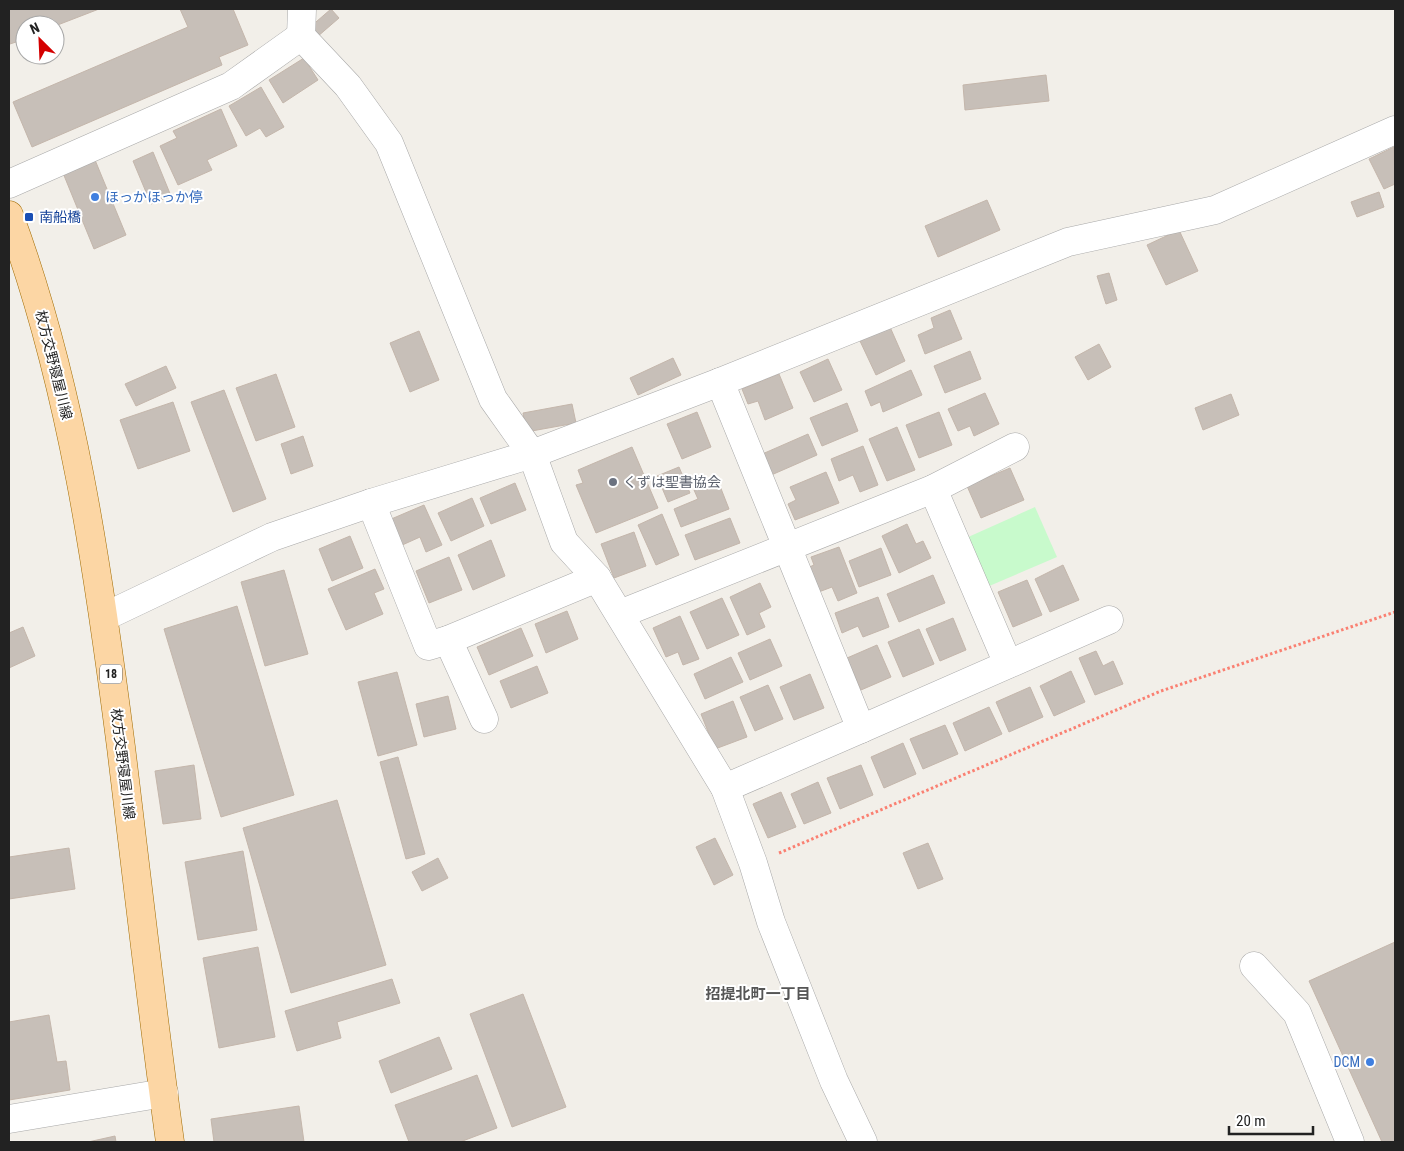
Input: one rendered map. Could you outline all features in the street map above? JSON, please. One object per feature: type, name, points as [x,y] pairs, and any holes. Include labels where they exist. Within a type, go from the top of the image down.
[{"type":"main road","name":"枚方交野寝屋川線","points":[[9,215],[29,269],[65,403],[104,617],[170,1142]]},
{"type":"street","points":[[302,9],[301,36],[348,86],[389,143],[493,399],[532,454],[564,542],[596,578],[620,614],[725,788],[753,863],[774,931],[834,1081],[863,1142]]},
{"type":"street","points":[[9,184],[231,86],[301,36]]},
{"type":"street","points":[[104,617],[272,537],[371,503],[532,454],[720,382],[1068,242],[1215,210],[1395,130]]},
{"type":"street","points":[[720,382],[861,729]]},
{"type":"street","points":[[620,614],[933,489],[1015,447]]},
{"type":"street","points":[[933,489],[1008,664]]},
{"type":"street","points":[[371,503],[428,646],[448,640],[596,578]]},
{"type":"street","points":[[725,788],[1109,620]]},
{"type":"street","points":[[448,640],[484,719]]},
{"type":"street","points":[[1254,966],[1297,1014],[1350,1142]]},
{"type":"street","points":[[9,1119],[164,1093]]},
{"type":"path","points":[[753,863],[823,836],[1161,691],[1395,612]]},
{"type":"green space","points":[[1035,507],[1057,557],[987,587],[966,538]]},
{"type":"building","points":[[9,9],[99,9],[65,22],[65,15],[15,15],[15,42],[10,44]]},
{"type":"building","points":[[180,9],[233,9],[248,45],[219,57],[222,65],[32,147],[13,102],[188,27]]},
{"type":"building","points":[[331,9],[339,18],[317,37],[309,28]]},
{"type":"building","points":[[304,58],[318,80],[283,103],[269,80]]},
{"type":"building","points":[[1046,75],[1049,101],[965,110],[963,85]]},
{"type":"building","points":[[261,87],[284,127],[266,137],[260,128],[246,136],[229,106]]},
{"type":"building","points":[[221,109],[237,146],[207,160],[212,170],[178,185],[160,146],[177,138],[173,131]]},
{"type":"building","points":[[1394,147],[1395,184],[1384,189],[1369,159]]},
{"type":"building","points":[[153,152],[171,196],[151,204],[133,161]]},
{"type":"building","points":[[95,160],[126,235],[94,249],[63,173]]},
{"type":"building","points":[[1379,192],[1384,207],[1357,217],[1351,202]]},
{"type":"building","points":[[987,200],[1000,230],[938,257],[925,226]]},
{"type":"building","points":[[1179,230],[1198,271],[1166,285],[1147,245]]},
{"type":"building","points":[[1109,273],[1117,300],[1106,304],[1097,276]]},
{"type":"building","points":[[950,310],[962,339],[925,354],[918,335],[934,328],[931,318]]},
{"type":"building","points":[[890,327],[905,361],[876,375],[860,341]]},
{"type":"building","points":[[419,331],[439,380],[410,392],[390,343]]},
{"type":"building","points":[[1099,344],[1111,367],[1088,380],[1075,357]]},
{"type":"building","points":[[970,351],[981,379],[945,393],[934,366]]},
{"type":"building","points":[[673,358],[681,375],[638,395],[630,378]]},
{"type":"building","points":[[828,359],[842,390],[814,402],[800,372]]},
{"type":"building","points":[[166,366],[176,388],[136,406],[125,384]]},
{"type":"building","points":[[911,370],[922,395],[883,412],[880,402],[871,406],[865,391]]},
{"type":"building","points":[[276,374],[295,427],[256,441],[236,388]]},
{"type":"building","points":[[779,374],[793,408],[765,420],[758,401],[748,404],[742,389]]},
{"type":"building","points":[[224,390],[266,499],[233,512],[191,402]]},
{"type":"building","points":[[985,393],[999,424],[974,436],[970,426],[958,431],[948,409]]},
{"type":"building","points":[[1231,394],[1239,415],[1203,430],[1195,408]]},
{"type":"building","points":[[173,402],[190,451],[138,469],[120,420]]},
{"type":"building","points":[[847,403],[858,431],[822,446],[810,418]]},
{"type":"building","points":[[572,404],[576,423],[526,432],[523,413]]},
{"type":"building","points":[[697,412],[711,447],[682,459],[667,424]]},
{"type":"building","points":[[939,412],[952,445],[919,458],[906,425]]},
{"type":"building","points":[[897,427],[915,470],[887,481],[869,439]]},
{"type":"building","points":[[808,434],[817,455],[769,476],[760,455]]},
{"type":"building","points":[[303,436],[313,466],[291,474],[281,444]]},
{"type":"building","points":[[863,446],[878,485],[860,492],[853,475],[839,481],[831,459]]},
{"type":"building","points":[[632,447],[658,508],[596,533],[576,485],[583,483],[578,470]]},
{"type":"building","points":[[679,467],[690,493],[668,502],[657,476]]},
{"type":"building","points":[[1010,468],[1024,500],[981,518],[967,486]]},
{"type":"building","points":[[826,472],[839,503],[795,520],[788,504],[796,500],[790,487]]},
{"type":"building","points":[[718,481],[729,509],[681,527],[674,509],[698,499],[694,490]]},
{"type":"building","points":[[515,483],[526,510],[491,524],[480,498]]},
{"type":"building","points":[[472,498],[484,526],[451,541],[438,513]]},
{"type":"building","points":[[424,505],[442,545],[426,552],[420,537],[400,546],[389,520]]},
{"type":"building","points":[[662,514],[679,555],[656,565],[638,525]]},
{"type":"building","points":[[730,518],[740,543],[695,560],[685,535]]},
{"type":"building","points":[[907,524],[916,544],[923,541],[931,558],[899,573],[882,536]]},
{"type":"building","points":[[634,532],[646,566],[614,578],[601,544]]},
{"type":"building","points":[[350,536],[363,568],[332,581],[319,549]]},
{"type":"building","points":[[491,540],[505,576],[473,590],[458,555]]},
{"type":"building","points":[[839,547],[857,593],[838,601],[832,587],[816,593],[807,568],[814,565],[811,557]]},
{"type":"building","points":[[881,548],[891,575],[859,587],[849,561]]},
{"type":"building","points":[[449,557],[462,590],[429,603],[416,571]]},
{"type":"building","points":[[1063,565],[1079,600],[1050,612],[1035,579]]},
{"type":"building","points":[[375,569],[384,589],[374,593],[383,614],[346,630],[328,589]]},
{"type":"building","points":[[284,570],[308,654],[265,666],[241,582]]},
{"type":"building","points":[[933,575],[945,603],[899,622],[887,594]]},
{"type":"building","points":[[1027,580],[1042,615],[1013,627],[998,592]]},
{"type":"building","points":[[760,583],[771,607],[759,613],[765,627],[747,635],[730,597]]},
{"type":"building","points":[[878,597],[889,627],[863,637],[858,626],[842,633],[835,613]]},
{"type":"building","points":[[722,598],[739,635],[707,649],[690,612]]},
{"type":"building","points":[[237,606],[294,795],[221,817],[164,629]]},
{"type":"building","points":[[567,611],[578,639],[546,653],[535,624]]},
{"type":"building","points":[[680,616],[699,659],[683,665],[678,652],[666,657],[653,628]]},
{"type":"building","points":[[953,618],[966,650],[940,661],[926,629]]},
{"type":"building","points":[[23,627],[35,656],[9,668],[9,633]]},
{"type":"building","points":[[521,628],[533,656],[489,675],[477,647]]},
{"type":"building","points":[[919,629],[934,664],[903,677],[888,642]]},
{"type":"building","points":[[770,639],[782,666],[750,680],[738,653]]},
{"type":"building","points":[[877,645],[891,677],[861,690],[847,658]]},
{"type":"building","points":[[1096,651],[1103,666],[1113,661],[1123,684],[1095,695],[1079,658]]},
{"type":"building","points":[[731,657],[743,682],[705,699],[694,674]]},
{"type":"building","points":[[537,666],[548,693],[511,708],[500,681]]},
{"type":"building","points":[[1071,671],[1085,702],[1054,716],[1040,686]]},
{"type":"building","points":[[397,672],[417,745],[378,756],[358,682]]},
{"type":"building","points":[[810,674],[824,708],[794,720],[780,687]]},
{"type":"building","points":[[768,685],[783,719],[755,731],[740,697]]},
{"type":"building","points":[[1030,687],[1043,717],[1009,732],[996,702]]},
{"type":"building","points":[[448,696],[456,729],[424,737],[416,704]]},
{"type":"building","points":[[733,701],[747,737],[715,749],[701,714]]},
{"type":"building","points":[[989,707],[1002,734],[965,751],[953,723]]},
{"type":"building","points":[[945,725],[958,754],[923,769],[910,739]]},
{"type":"building","points":[[903,743],[916,774],[884,788],[871,757]]},
{"type":"building","points":[[398,757],[425,854],[406,859],[380,762]]},
{"type":"building","points":[[194,765],[201,819],[163,824],[155,771]]},
{"type":"building","points":[[861,765],[873,795],[840,809],[827,778]]},
{"type":"building","points":[[818,782],[831,813],[804,824],[791,794]]},
{"type":"building","points":[[781,792],[796,827],[768,838],[753,804]]},
{"type":"building","points":[[337,800],[386,965],[291,993],[243,828]]},
{"type":"building","points":[[715,838],[733,875],[714,885],[696,847]]},
{"type":"building","points":[[928,843],[943,879],[918,889],[903,853]]},
{"type":"building","points":[[69,848],[75,889],[9,899],[9,857]]},
{"type":"building","points":[[243,851],[257,930],[198,940],[185,862]]},
{"type":"building","points":[[438,858],[448,878],[422,891],[412,872]]},
{"type":"building","name":"DCM","points":[[1395,942],[1395,1142],[1382,1142],[1309,981]]},
{"type":"building","points":[[258,947],[275,1037],[219,1048],[203,958]]},
{"type":"building","points":[[392,979],[400,1003],[337,1022],[341,1038],[297,1051],[285,1011]]},
{"type":"building","points":[[523,994],[566,1107],[512,1127],[470,1014]]},
{"type":"building","points":[[49,1015],[57,1062],[66,1061],[70,1090],[9,1100],[9,1022]]},
{"type":"building","points":[[439,1037],[452,1069],[391,1093],[379,1061]]},
{"type":"building","points":[[477,1075],[497,1128],[460,1142],[409,1142],[395,1105]]},
{"type":"building","points":[[299,1106],[304,1142],[214,1142],[211,1119]]},
{"type":"building","points":[[115,1136],[116,1142],[88,1142]]},
{"type":"place","name":"ほっかほっか停","points":[[95,197]]},
{"type":"place","name":"南船橋","points":[[29,217]]},
{"type":"place","name":"くずは聖書協会","points":[[613,482]]},
{"type":"place","name":"DCM","points":[[1370,1062]]},
{"type":"district","name":"招提北町一丁目","points":[[758,994]]}]
